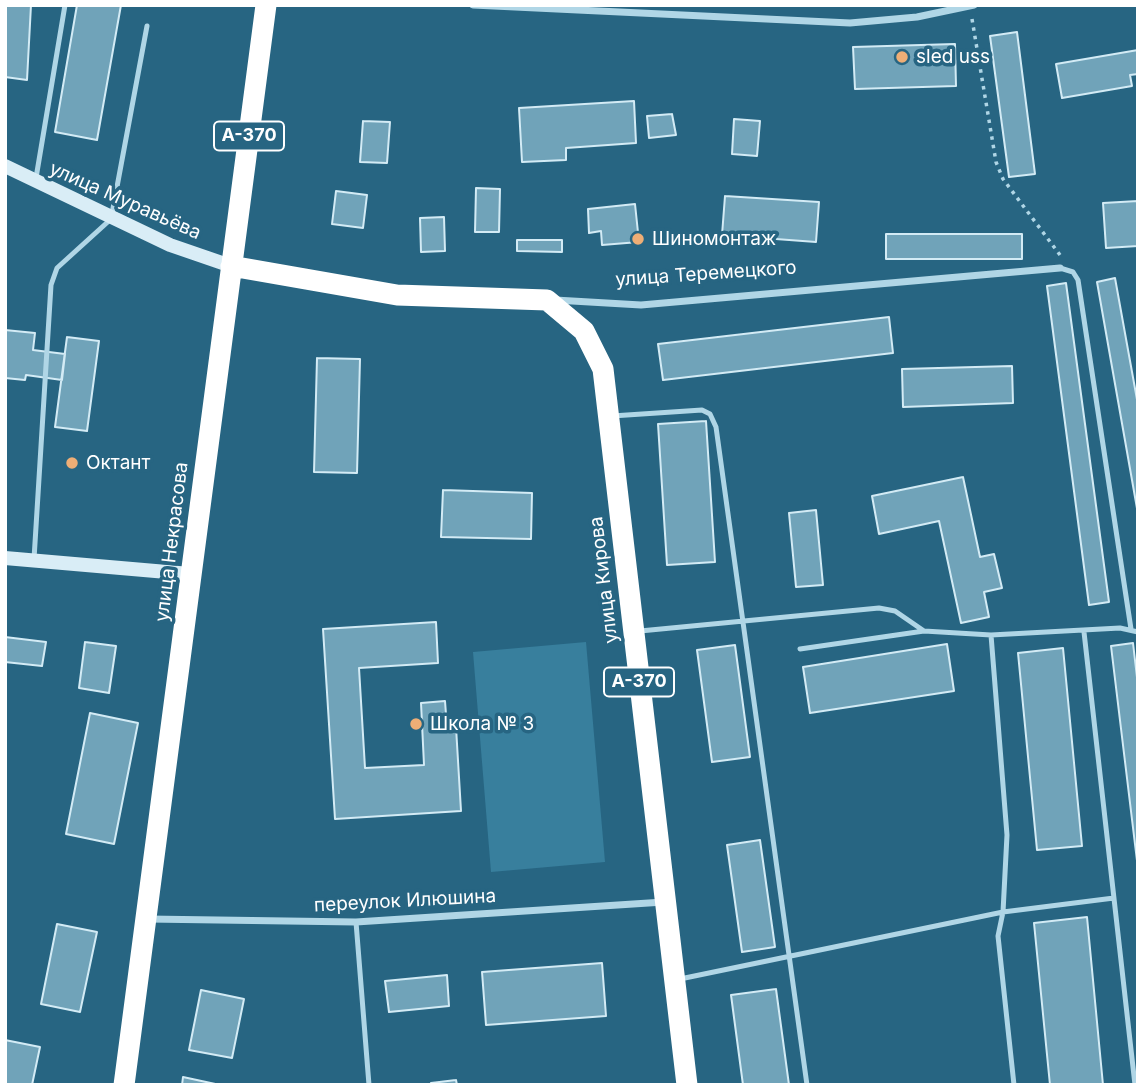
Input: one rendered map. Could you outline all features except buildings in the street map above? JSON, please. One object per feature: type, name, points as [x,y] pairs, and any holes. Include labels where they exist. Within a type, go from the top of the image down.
[{"type":"highway","name":"улица Некрасова","points":[[124,1085],[148,919],[190,574],[266,5]]},
{"type":"highway","name":"улица Теремецкого","points":[[231,266],[397,295],[547,300]]},
{"type":"highway","name":"улица Кирова","points":[[547,300],[584,331],[603,369],[687,1085]]},
{"type":"street","points":[[473,5],[850,23],[917,18],[972,7]]},
{"type":"street","name":"улица Муравьёва","points":[[5,166],[111,219],[170,245],[231,266]]},
{"type":"street","name":"улица Теремецкого","points":[[547,300],[641,306],[1060,268]]},
{"type":"street","points":[[5,558],[190,574]]},
{"type":"street","name":"переулок Илюшина","points":[[148,919],[356,922],[664,902]]},
{"type":"lane","points":[[36,181],[65,5]]},
{"type":"lane","points":[[33,562],[51,285],[57,268],[111,219],[147,26]]},
{"type":"lane","points":[[800,649],[924,631],[991,635],[1135,630],[1076,276],[1060,268]]},
{"type":"lane","points":[[609,417],[702,410],[710,414],[716,427],[807,1085]]},
{"type":"lane","points":[[633,631],[879,608],[895,611],[924,631]]},
{"type":"lane","points":[[1084,632],[1135,1085]]},
{"type":"lane","points":[[991,635],[1007,835],[1003,912],[998,936],[1014,1085]]},
{"type":"lane","points":[[674,981],[1003,912],[1114,898]]},
{"type":"lane","points":[[356,922],[369,1085]]},
{"type":"path","points":[[972,7],[996,162],[1003,178],[1076,276]]},
{"type":"shaded area","points":[[586,642],[605,862],[491,872],[473,652]]},
{"type":"place","name":"sled uss","points":[[902,57]]},
{"type":"place","name":"Шиномонтаж","points":[[638,239]]},
{"type":"place","name":"Октант","points":[[72,463]]},
{"type":"place","name":"Школа № 3","points":[[416,724]]}]
